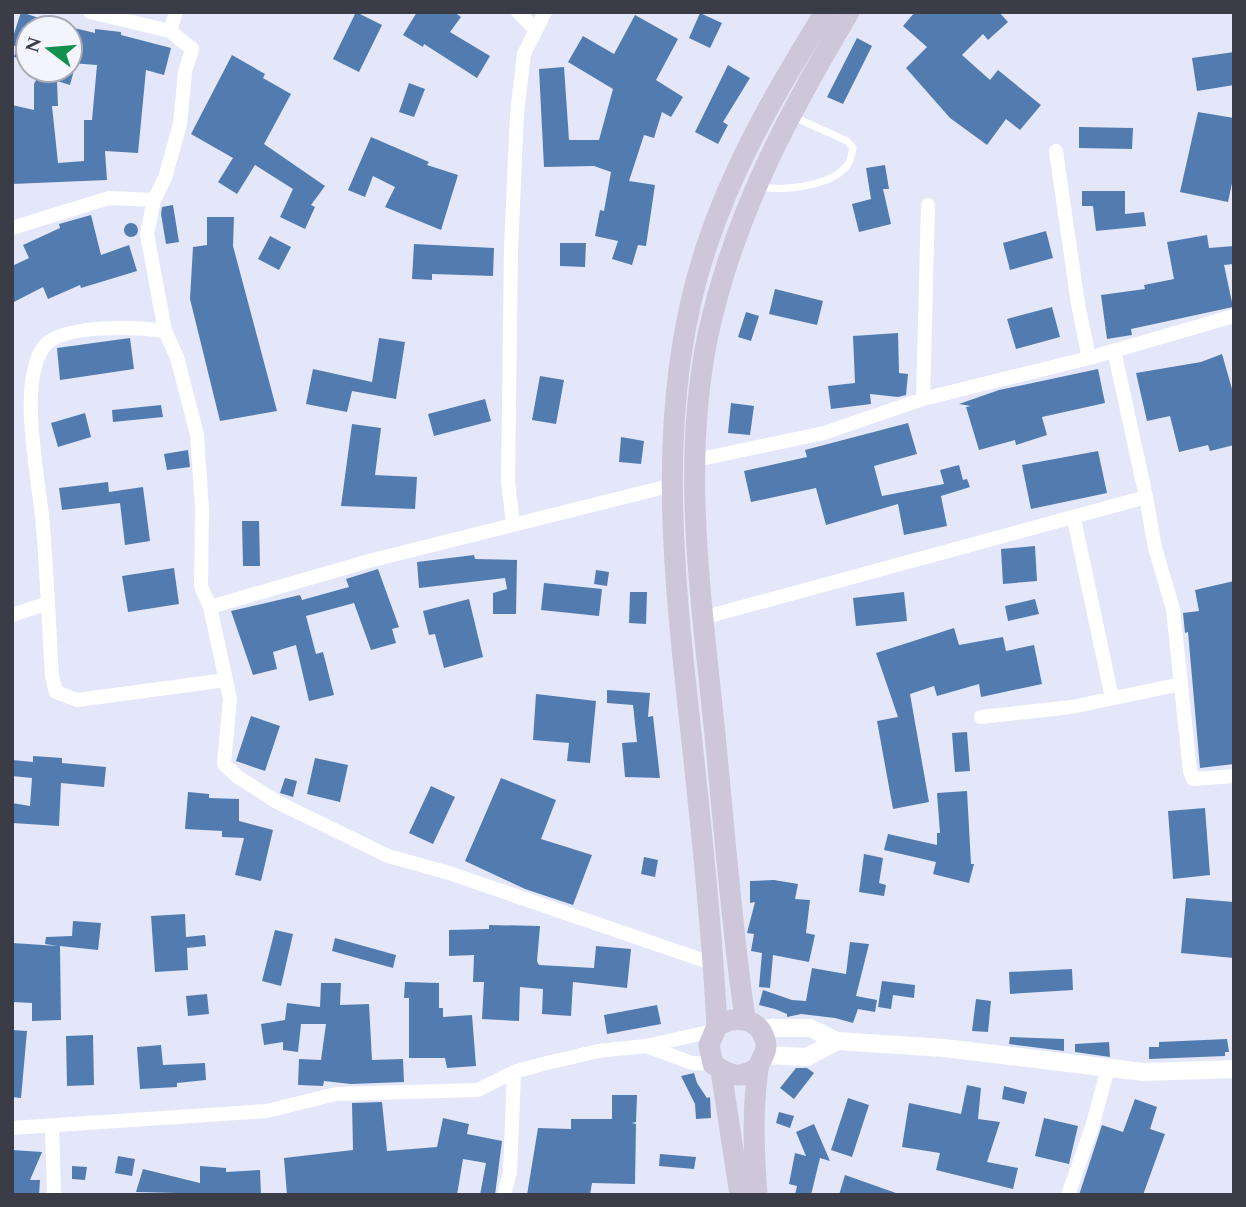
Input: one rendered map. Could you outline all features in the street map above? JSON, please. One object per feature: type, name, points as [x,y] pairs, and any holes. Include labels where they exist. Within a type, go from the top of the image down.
[{"type":"main road","points":[[740,1195],[717,1068],[709,1045],[715,1029],[714,964],[682,655],[672,427],[689,309],[705,250],[739,160],[825,12]]},
{"type":"main road","points":[[757,1195],[753,1138],[761,1061],[766,1042],[752,1024],[734,941],[702,618],[696,460],[708,338],[736,240],[788,115],[849,12]]},
{"type":"main road","points":[[715,1029],[726,1021],[752,1024]]},
{"type":"main road","points":[[717,1068],[738,1076],[761,1061]]},
{"type":"street","points":[[90,12],[170,31],[191,49],[177,135],[165,178],[154,200],[147,234],[165,331],[177,357],[197,435],[202,509],[201,587],[211,607],[219,660],[230,699],[224,764],[277,802],[388,856],[449,873],[714,964]]},
{"type":"street","points":[[170,31],[176,12]]},
{"type":"street","points":[[518,12],[536,29]]},
{"type":"street","points":[[513,524],[508,481],[513,188],[520,73],[524,54],[544,12]]},
{"type":"street","points":[[1056,151],[1078,304],[1089,358]]},
{"type":"street","points":[[12,228],[109,198],[154,200]]},
{"type":"street","points":[[923,399],[928,205]]},
{"type":"street","points":[[696,460],[824,433],[923,399],[1089,358],[1234,316]]},
{"type":"street","points":[[165,331],[109,327],[49,341],[42,349],[32,386],[33,452],[43,524],[52,676],[56,692],[77,700],[226,680]]},
{"type":"street","points":[[1114,350],[1155,548],[1173,609],[1193,779],[1234,776]]},
{"type":"street","points":[[211,607],[278,586],[673,485]]},
{"type":"street","points":[[702,618],[899,566],[999,536],[1074,519],[1146,497]]},
{"type":"street","points":[[1074,519],[1112,698]]},
{"type":"street","points":[[12,615],[48,603]]},
{"type":"street","points":[[981,717],[1072,707],[1181,684]]},
{"type":"street","points":[[752,1024],[810,1028],[837,1041],[944,1048],[1108,1068],[1180,1073],[1234,1069]]},
{"type":"street","points":[[12,1128],[267,1111],[336,1094],[478,1090],[514,1072],[598,1051],[646,1045],[715,1029]]},
{"type":"street","points":[[761,1061],[807,1057],[837,1041]]},
{"type":"street","points":[[646,1045],[692,1063],[717,1068]]},
{"type":"street","points":[[1068,1195],[1092,1127],[1108,1068]]},
{"type":"street","points":[[504,1195],[510,1172],[514,1072]]},
{"type":"street","points":[[52,1126],[54,1195]]},
{"type":"lane","points":[[757,186],[780,191],[806,186],[834,175],[848,164],[853,148],[847,141],[788,115]]},
{"type":"building","points":[[356,12],[382,25],[359,72],[333,59]]},
{"type":"building","points":[[417,12],[454,12],[461,17],[450,32],[490,56],[477,78],[424,44],[423,47],[403,35]]},
{"type":"building","points":[[915,12],[999,12],[1008,22],[988,40],[983,34],[962,55],[990,80],[998,70],[1041,105],[1020,130],[1006,119],[987,145],[950,118],[906,68],[927,47],[903,26]]},
{"type":"building","points":[[700,13],[722,23],[710,48],[689,38]]},
{"type":"building","points":[[635,15],[678,39],[656,80],[683,97],[671,117],[662,112],[654,138],[644,135],[629,181],[655,185],[646,246],[638,245],[632,265],[612,259],[618,241],[595,236],[600,210],[604,211],[611,172],[594,166],[544,167],[539,69],[564,67],[569,140],[599,140],[613,89],[568,62],[583,36],[614,54]]},
{"type":"building","points":[[95,29],[121,32],[121,35],[171,48],[164,75],[146,70],[138,153],[105,151],[107,180],[12,184],[12,105],[34,110],[34,84],[57,84],[58,106],[52,106],[58,163],[84,161],[84,120],[92,120],[97,65],[84,64],[84,30],[95,33]]},
{"type":"building","points":[[857,38],[872,46],[843,104],[827,97]]},
{"type":"building","points":[[1234,52],[1234,85],[1197,91],[1192,58]]},
{"type":"building","points":[[232,55],[265,74],[263,78],[291,94],[264,144],[325,186],[311,205],[315,207],[305,229],[280,217],[293,189],[255,165],[237,194],[218,182],[233,158],[191,134]]},
{"type":"building","points":[[728,65],[750,78],[723,122],[728,125],[718,144],[695,132]]},
{"type":"building","points":[[409,83],[425,89],[414,117],[399,112]]},
{"type":"building","points":[[1198,112],[1234,118],[1234,174],[1228,202],[1180,192]]},
{"type":"building","points":[[1079,127],[1133,128],[1132,149],[1079,148]]},
{"type":"building","points":[[371,137],[429,162],[427,165],[458,175],[441,230],[385,207],[395,187],[373,176],[365,197],[348,190]]},
{"type":"building","points":[[885,165],[889,189],[883,189],[891,224],[859,232],[852,204],[871,199],[866,168]]},
{"type":"building","points":[[1082,191],[1125,191],[1125,214],[1144,212],[1146,226],[1096,231],[1093,206],[1082,206]]},
{"type":"building","points":[[173,205],[179,242],[166,244],[162,207]]},
{"type":"building","points":[[91,215],[101,255],[129,245],[137,271],[81,288],[80,285],[48,299],[43,287],[12,303],[12,266],[29,258],[23,245],[60,228],[59,224]]},
{"type":"building","points":[[207,217],[234,217],[233,246],[277,411],[220,421],[190,299],[193,247],[207,245]]},
{"type":"building","points":[[128,223],[134,223],[138,230],[134,237],[128,237],[124,233],[124,227]]},
{"type":"building","points":[[1046,231],[1053,258],[1010,270],[1003,243]]},
{"type":"building","points":[[1207,235],[1209,248],[1234,246],[1234,264],[1224,265],[1233,307],[1131,329],[1132,335],[1107,339],[1101,295],[1145,289],[1144,285],[1174,279],[1167,242]]},
{"type":"building","points":[[270,236],[291,247],[279,270],[258,259]]},
{"type":"building","points":[[560,243],[586,243],[585,267],[560,266]]},
{"type":"building","points":[[414,244],[494,248],[493,276],[432,274],[432,280],[412,279]]},
{"type":"building","points":[[775,289],[823,301],[817,325],[769,314]]},
{"type":"building","points":[[1052,307],[1060,337],[1016,349],[1007,319]]},
{"type":"building","points":[[746,312],[759,316],[751,341],[738,337]]},
{"type":"building","points":[[898,333],[899,373],[908,374],[906,395],[898,397],[870,394],[871,404],[831,409],[828,386],[855,383],[853,336]]},
{"type":"building","points":[[130,338],[134,369],[60,380],[57,348]]},
{"type":"building","points":[[379,338],[405,342],[396,399],[352,391],[347,412],[306,404],[313,369],[372,382]]},
{"type":"building","points":[[1222,354],[1234,396],[1234,445],[1210,451],[1208,445],[1179,452],[1170,416],[1147,421],[1136,373],[1201,362]]},
{"type":"building","points":[[1098,369],[1105,403],[1042,417],[1047,435],[1016,445],[1015,440],[979,450],[966,407],[971,406],[959,404],[999,390]]},
{"type":"building","points":[[540,376],[564,380],[556,424],[532,420]]},
{"type":"building","points":[[485,399],[491,421],[434,436],[428,414]]},
{"type":"building","points":[[731,403],[754,406],[750,435],[728,433]]},
{"type":"building","points":[[161,405],[163,417],[113,422],[112,410]]},
{"type":"building","points":[[85,413],[91,437],[58,447],[51,423]]},
{"type":"building","points":[[908,423],[917,454],[874,466],[882,496],[944,484],[940,470],[959,465],[963,480],[967,479],[970,487],[941,496],[947,526],[904,535],[898,504],[826,525],[816,488],[751,502],[744,471],[807,457],[805,450]]},
{"type":"building","points":[[352,424],[381,428],[375,475],[417,477],[415,509],[341,506]]},
{"type":"building","points":[[621,437],[644,441],[641,464],[619,462]]},
{"type":"building","points":[[188,450],[190,467],[167,470],[164,454]]},
{"type":"building","points":[[1098,451],[1107,493],[1031,509],[1022,465]]},
{"type":"building","points":[[108,482],[109,492],[143,487],[150,541],[125,545],[120,503],[62,510],[59,488]]},
{"type":"building","points":[[242,521],[259,521],[260,566],[243,566]]},
{"type":"building","points":[[1035,546],[1037,581],[1003,584],[1001,549]]},
{"type":"building","points":[[474,555],[475,559],[517,560],[516,614],[493,614],[493,593],[507,589],[505,578],[419,588],[417,562]]},
{"type":"building","points":[[174,568],[179,604],[128,612],[122,576]]},
{"type":"building","points":[[378,569],[399,627],[392,629],[396,643],[371,650],[354,603],[306,616],[316,654],[323,652],[334,695],[309,701],[296,645],[273,652],[277,669],[253,675],[231,611],[300,595],[302,600],[349,587],[346,579]]},
{"type":"building","points":[[596,570],[609,572],[607,586],[594,584]]},
{"type":"building","points":[[1234,581],[1234,764],[1200,768],[1188,632],[1185,633],[1183,613],[1199,611],[1195,590]]},
{"type":"building","points":[[544,583],[602,589],[599,616],[541,610]]},
{"type":"building","points":[[630,592],[647,592],[646,624],[629,623]]},
{"type":"building","points":[[904,592],[907,621],[856,626],[853,598]]},
{"type":"building","points":[[469,599],[483,657],[444,668],[435,634],[429,635],[423,611]]},
{"type":"building","points":[[1035,599],[1039,614],[1008,621],[1005,606]]},
{"type":"building","points":[[954,628],[959,645],[1003,637],[1006,651],[1034,645],[1042,684],[981,697],[979,684],[937,696],[934,686],[910,694],[929,802],[893,809],[877,721],[898,717],[876,653]]},
{"type":"building","points":[[607,690],[650,693],[648,717],[653,716],[660,778],[625,777],[622,743],[637,742],[633,705],[607,703]]},
{"type":"building","points":[[536,694],[596,701],[590,763],[567,761],[569,743],[533,740]]},
{"type":"building","points":[[251,716],[280,726],[265,771],[236,761]]},
{"type":"building","points":[[967,732],[970,771],[955,772],[952,733]]},
{"type":"building","points":[[33,756],[62,758],[62,763],[106,767],[104,787],[61,783],[59,826],[12,823],[12,803],[30,806],[32,778],[12,776],[12,760],[33,762]]},
{"type":"building","points":[[315,758],[348,765],[340,802],[307,794]]},
{"type":"building","points":[[285,778],[297,781],[293,797],[280,793]]},
{"type":"building","points":[[501,778],[556,800],[541,839],[592,855],[573,905],[525,889],[465,861]]},
{"type":"building","points":[[431,786],[455,797],[433,844],[409,833]]},
{"type":"building","points":[[967,791],[971,864],[974,864],[969,883],[933,874],[936,862],[884,850],[888,834],[937,845],[937,833],[940,833],[937,793]]},
{"type":"building","points":[[188,792],[209,794],[209,798],[239,799],[239,821],[273,830],[261,881],[235,875],[244,838],[222,837],[222,831],[185,829]]},
{"type":"building","points":[[1205,808],[1210,875],[1173,879],[1168,811]]},
{"type":"building","points":[[864,854],[883,858],[879,883],[886,885],[884,896],[859,892]]},
{"type":"building","points":[[644,857],[658,860],[655,877],[641,874]]},
{"type":"building","points":[[774,880],[798,884],[795,899],[810,900],[806,933],[815,935],[809,962],[773,955],[770,988],[759,987],[762,953],[751,951],[754,934],[747,933],[755,902],[750,903],[750,881]]},
{"type":"building","points":[[1186,898],[1234,902],[1234,958],[1181,953]]},
{"type":"building","points":[[185,914],[186,937],[205,935],[206,946],[187,948],[188,970],[155,972],[151,916]]},
{"type":"building","points":[[73,921],[101,923],[98,950],[60,946],[61,1020],[32,1021],[32,1003],[12,1002],[12,943],[58,946],[45,944],[46,937],[72,936]]},
{"type":"building","points":[[489,925],[540,926],[537,961],[539,965],[594,968],[596,946],[631,949],[627,988],[573,982],[571,1016],[542,1014],[543,989],[520,987],[519,1021],[482,1019],[484,982],[473,982],[474,955],[449,956],[449,930],[489,929]]},
{"type":"building","points":[[275,930],[293,934],[281,986],[262,981]]},
{"type":"building","points":[[335,938],[396,955],[393,968],[332,951]]},
{"type":"building","points":[[850,942],[869,944],[856,996],[877,1000],[875,1012],[858,1009],[853,1023],[801,1014],[787,1017],[787,1014],[759,1005],[763,990],[792,1000],[806,1001],[812,968],[846,974]]},
{"type":"building","points":[[1072,969],[1073,990],[1010,994],[1009,972]]},
{"type":"building","points":[[882,981],[915,985],[914,998],[893,995],[891,1009],[878,1007]]},
{"type":"building","points":[[405,982],[439,983],[439,1008],[443,1008],[443,1017],[472,1015],[476,1066],[447,1068],[445,1058],[409,1058],[409,998],[404,998]]},
{"type":"building","points":[[321,983],[341,983],[340,1005],[369,1004],[372,1060],[403,1059],[404,1082],[351,1084],[324,1081],[323,1086],[298,1085],[299,1059],[321,1060],[326,1024],[301,1024],[298,1052],[283,1050],[283,1042],[264,1045],[261,1024],[285,1020],[287,1003],[320,1007]]},
{"type":"building","points":[[207,994],[209,1014],[188,1016],[186,996]]},
{"type":"building","points":[[976,999],[991,1001],[988,1032],[972,1031]]},
{"type":"building","points":[[657,1005],[661,1024],[607,1034],[604,1015]]},
{"type":"building","points":[[12,1030],[27,1031],[21,1098],[12,1097]]},
{"type":"building","points":[[93,1035],[94,1085],[67,1086],[66,1036]]},
{"type":"building","points":[[1010,1037],[1064,1039],[1064,1051],[1009,1044]]},
{"type":"building","points":[[1227,1039],[1229,1052],[1225,1052],[1225,1056],[1149,1059],[1149,1047],[1159,1047],[1159,1042]]},
{"type":"building","points":[[1109,1042],[1110,1057],[1075,1052],[1075,1044]]},
{"type":"building","points":[[161,1045],[163,1065],[205,1063],[206,1080],[177,1083],[177,1087],[140,1089],[137,1047]]},
{"type":"building","points":[[796,1068],[807,1068],[814,1073],[794,1099],[780,1088]]},
{"type":"building","points":[[694,1073],[707,1098],[710,1097],[711,1118],[696,1119],[695,1104],[681,1076]]},
{"type":"building","points":[[967,1085],[981,1088],[978,1119],[1000,1122],[987,1162],[1018,1168],[1013,1189],[936,1170],[940,1153],[902,1147],[909,1103],[961,1114]]},
{"type":"building","points":[[1004,1086],[1027,1092],[1024,1104],[1002,1099]]},
{"type":"building","points":[[612,1095],[637,1095],[636,1122],[632,1123],[636,1124],[635,1184],[592,1183],[590,1195],[527,1195],[538,1128],[571,1129],[571,1119],[612,1119]]},
{"type":"building","points":[[848,1098],[869,1105],[852,1157],[831,1150]]},
{"type":"building","points":[[1135,1099],[1157,1107],[1150,1129],[1165,1134],[1143,1195],[1079,1195],[1102,1125],[1123,1132]]},
{"type":"building","points":[[382,1102],[387,1151],[437,1147],[443,1118],[469,1124],[467,1134],[502,1141],[495,1195],[480,1195],[486,1163],[463,1159],[457,1195],[287,1195],[284,1158],[353,1150],[352,1103]]},
{"type":"building","points":[[779,1112],[794,1116],[790,1128],[776,1123]]},
{"type":"building","points":[[1044,1118],[1078,1126],[1069,1164],[1035,1156]]},
{"type":"building","points":[[814,1124],[830,1161],[820,1158],[811,1195],[795,1195],[797,1186],[789,1184],[795,1153],[806,1156],[796,1132]]},
{"type":"building","points":[[12,1150],[42,1152],[30,1180],[40,1180],[39,1195],[12,1195]]},
{"type":"building","points":[[660,1154],[696,1157],[694,1169],[659,1166]]},
{"type":"building","points":[[118,1156],[135,1159],[132,1176],[115,1173]]},
{"type":"building","points":[[72,1166],[87,1167],[85,1180],[72,1179]]},
{"type":"building","points":[[200,1166],[226,1168],[226,1172],[260,1170],[261,1195],[136,1192],[143,1169],[200,1183]]},
{"type":"building","points":[[845,1175],[896,1193],[896,1195],[839,1195]]}]
